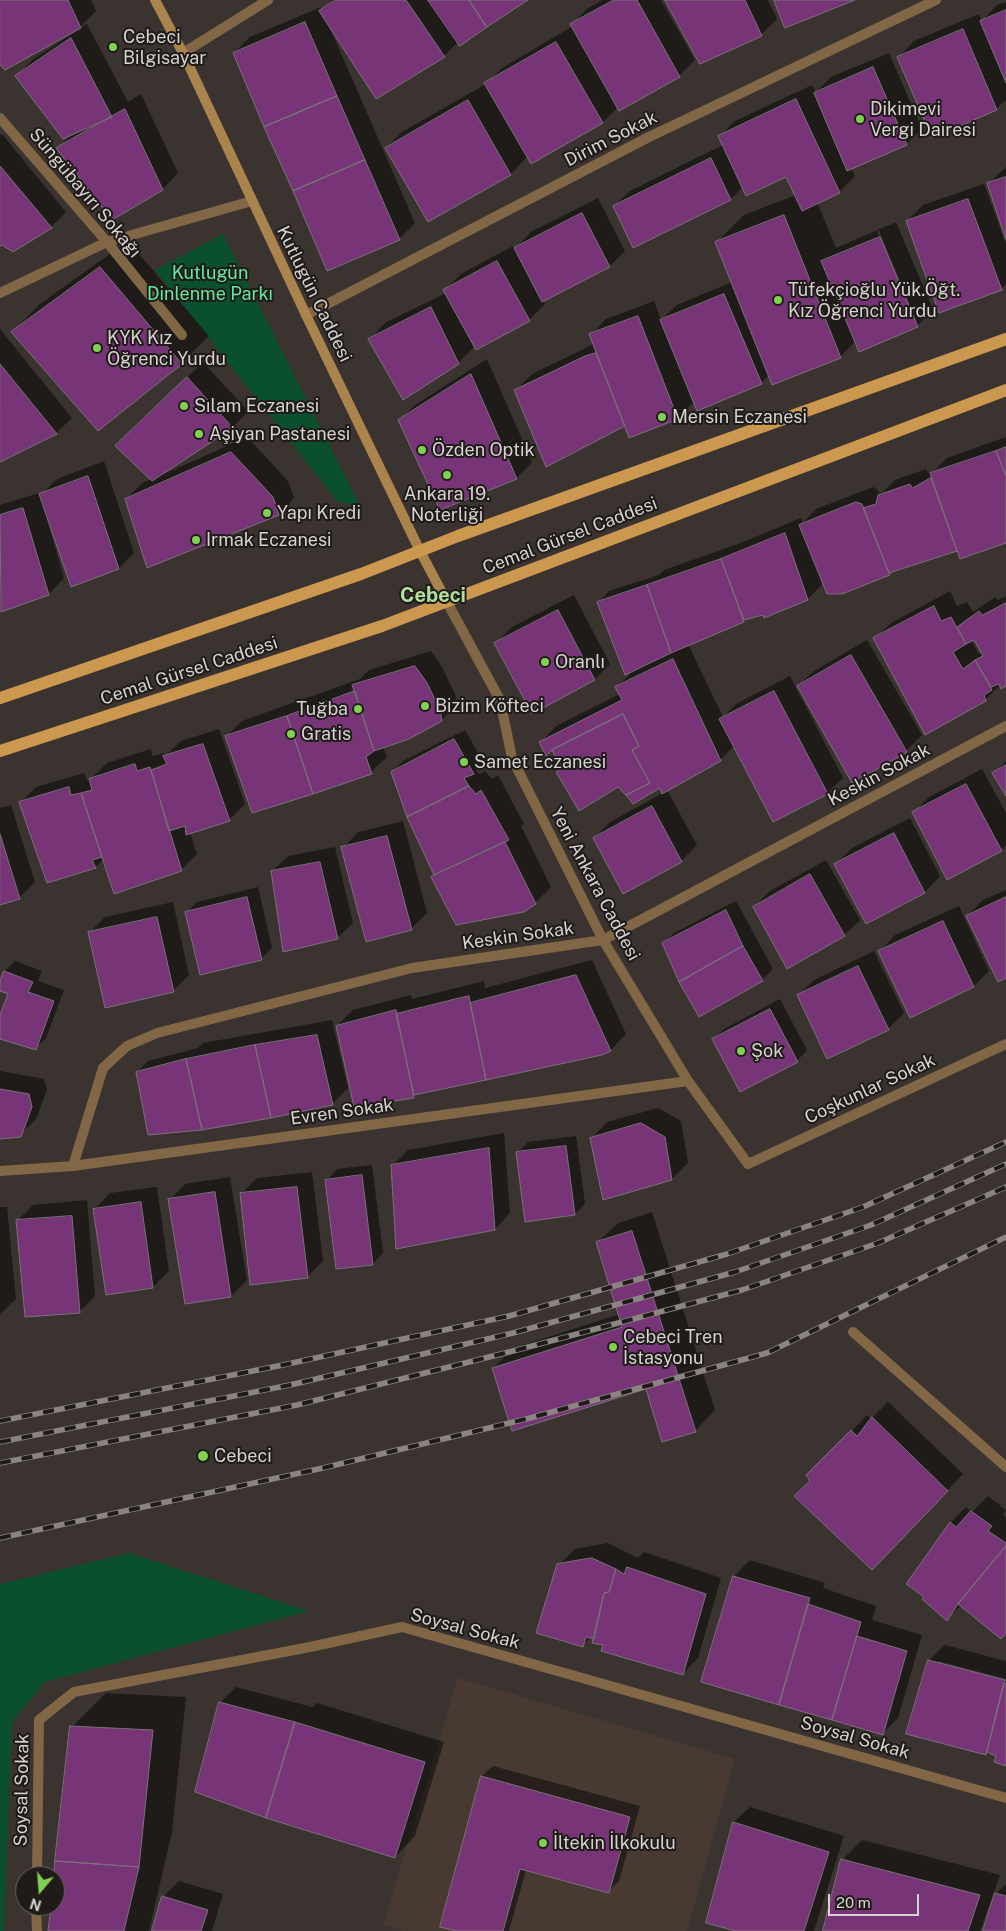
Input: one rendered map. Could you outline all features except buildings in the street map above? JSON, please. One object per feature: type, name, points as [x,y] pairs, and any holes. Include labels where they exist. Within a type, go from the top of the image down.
[{"type":"main road","name":"Cemal Gürsel Caddesi","points":[[0,698],[361,574],[1006,339]]},
{"type":"main road","name":"Cemal Gürsel Caddesi","points":[[0,751],[382,626],[1006,390]]},
{"type":"street","name":"Kutlugün Caddesi","points":[[154,0],[183,52],[306,315],[420,551],[447,602]]},
{"type":"street","points":[[183,52],[268,0]]},
{"type":"street","name":"Dirim Sokak","points":[[306,315],[649,137],[936,0]]},
{"type":"street","name":"Süngübayırı Sokağı","points":[[0,118],[107,242],[182,335]]},
{"type":"street","points":[[0,293],[107,242],[252,201]]},
{"type":"street","name":"Yeni Ankara Caddesi","points":[[447,602],[500,700],[512,758],[603,940],[688,1081],[748,1164]]},
{"type":"street","name":"Keskin Sokak","points":[[73,1166],[103,1068],[127,1046],[157,1033],[412,968],[603,940],[1006,726]]},
{"type":"street","name":"Coşkunlar Sokak","points":[[748,1164],[1006,1044]]},
{"type":"street","name":"Evren Sokak","points":[[0,1171],[73,1166],[688,1081]]},
{"type":"street","points":[[853,1332],[1006,1467]]},
{"type":"street","name":"Soysal Sokak","points":[[37,1866],[39,1720],[74,1692],[300,1649],[402,1627],[1006,1798]]},
{"type":"street","points":[[36,1916],[36,1931]]},
{"type":"shaded area","points":[[458,1678],[735,1759],[687,1931],[404,1931],[383,1925]]},
{"type":"green space","name":"Kutlugün Dinlenme Parkı","points":[[223,234],[360,506],[337,501],[155,270]]},
{"type":"green space","points":[[129,1553],[309,1611],[45,1682],[12,1722],[4,1931],[0,1931],[0,1584]]},
{"type":"railway","points":[[0,1421],[283,1365],[509,1316],[727,1254],[863,1207],[1006,1142]]},
{"type":"railway","points":[[0,1442],[290,1385],[513,1333],[735,1272],[871,1225],[1006,1164]]},
{"type":"railway","points":[[0,1463],[297,1405],[517,1350],[742,1290],[878,1243],[1006,1187]]},
{"type":"railway","points":[[0,1538],[323,1468],[530,1418],[767,1353],[1006,1237]]},
{"type":"place","name":"Cebeci Bilgisayar","points":[[113,47]]},
{"type":"place","name":"Dikimevi Vergi Dairesi","points":[[860,119]]},
{"type":"place","name":"Tüfekçioğlu Yük.Öğt. Kız Öğrenci Yurdu","points":[[778,300]]},
{"type":"place","name":"KYK Kız Öğrenci Yurdu","points":[[97,348]]},
{"type":"place","name":"Sılam Eczanesi","points":[[184,406]]},
{"type":"place","name":"Mersin Eczanesi","points":[[662,417]]},
{"type":"place","name":"Aşiyan Pastanesi","points":[[199,434]]},
{"type":"place","name":"Özden Optik","points":[[422,450]]},
{"type":"place","name":"Ankara 19. Noterliği","points":[[447,475]]},
{"type":"place","name":"Yapı Kredi","points":[[267,513]]},
{"type":"place","name":"Irmak Eczanesi","points":[[196,540]]},
{"type":"place","name":"Oranlı","points":[[545,662]]},
{"type":"place","name":"Bizim Köfteci","points":[[425,706]]},
{"type":"place","name":"Tuğba","points":[[358,709]]},
{"type":"place","name":"Gratis","points":[[291,734]]},
{"type":"place","name":"Samet Eczanesi","points":[[464,762]]},
{"type":"place","name":"Şok","points":[[741,1051]]},
{"type":"place","name":"Cebeci Tren İstasyonu","points":[[613,1347]]},
{"type":"place","name":"Cebeci","points":[[203,1456]]},
{"type":"place","name":"İltekin İlkokulu","points":[[543,1843]]},
{"type":"district","name":"Cebeci","points":[[433,596]]}]
